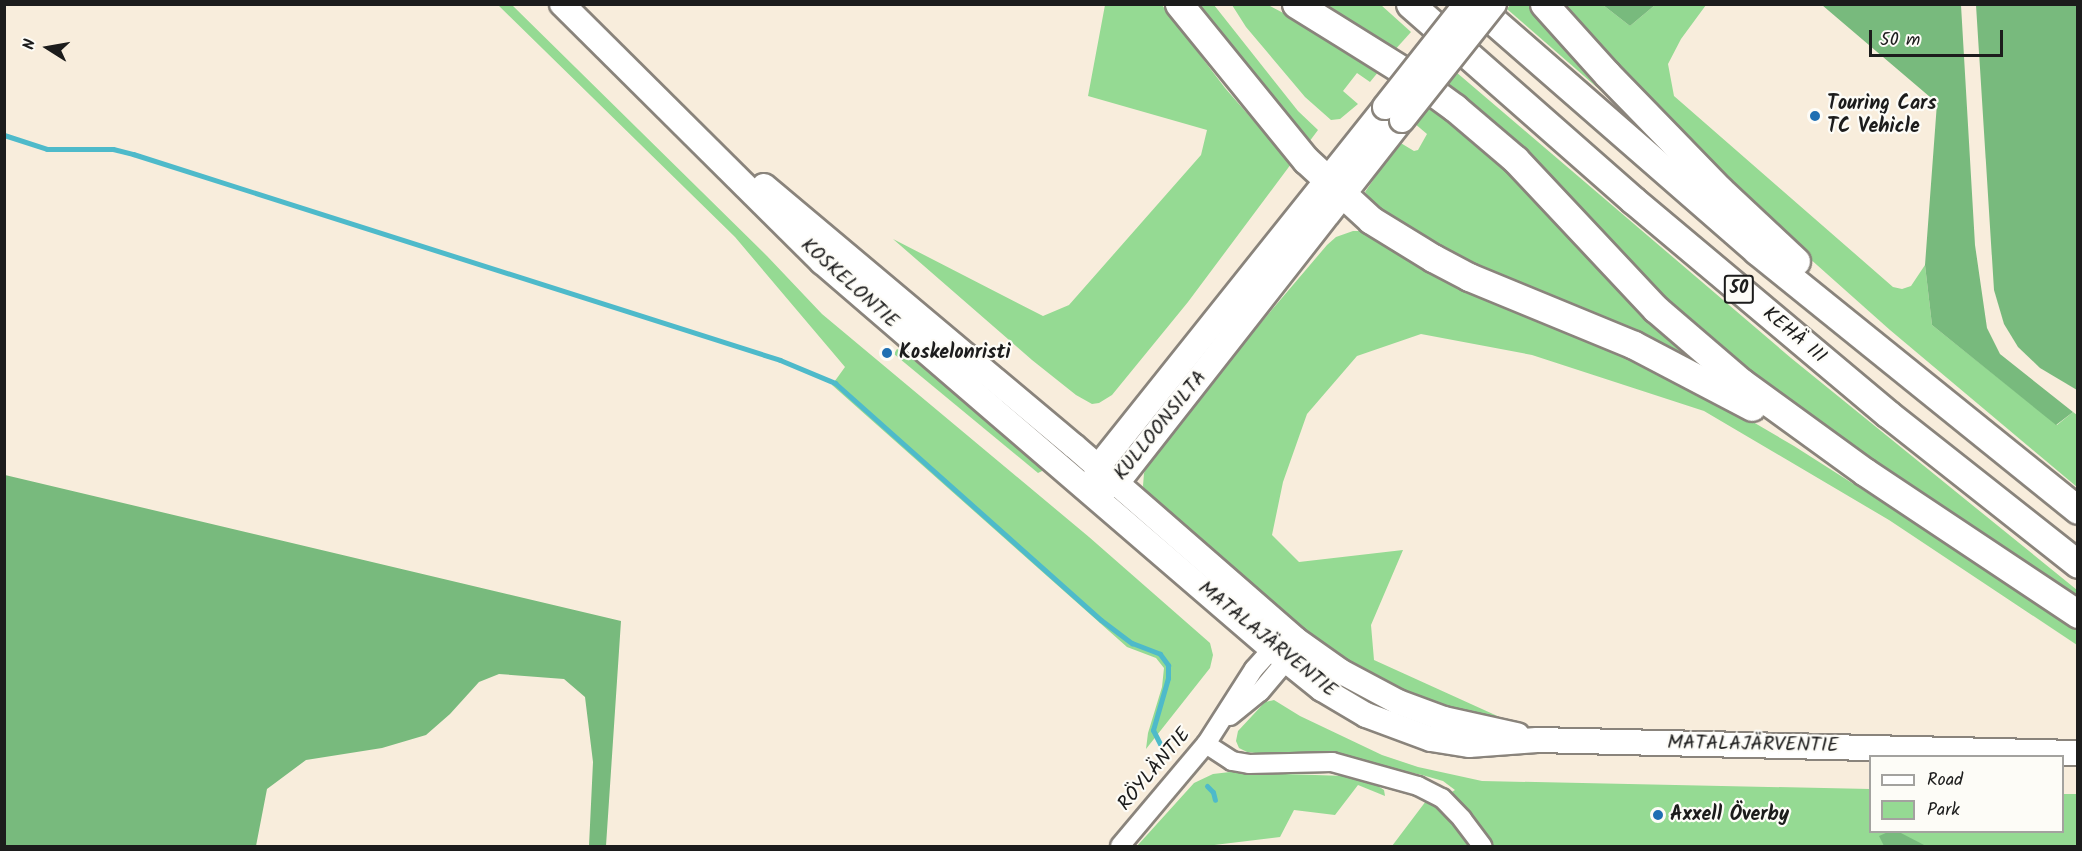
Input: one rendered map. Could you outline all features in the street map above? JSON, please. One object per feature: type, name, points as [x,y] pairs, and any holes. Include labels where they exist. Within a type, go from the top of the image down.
[{"type":"highway","points":[[1179,4],[1232,72],[1335,188],[1371,220],[1433,258],[1500,290],[1634,345],[1742,401],[1865,472]]},
{"type":"highway","points":[[1296,4],[1407,73],[1455,108],[1515,159],[1656,309],[1741,382],[1865,472],[2078,614]]},
{"type":"highway","name":"KEHÄ III","points":[[1410,4],[1624,192],[1888,414],[2078,564]]},
{"type":"highway","name":"50","points":[[1474,4],[1649,158],[1838,318],[2078,510]]},
{"type":"highway","points":[[1544,4],[1607,74],[1696,165],[1805,270],[1838,318]]},
{"type":"main road","name":"KOSKELONTIE","points":[[562,4],[822,262],[1091,493]]},
{"type":"main road","name":"KULLOONSILTA","points":[[1394,113],[1466,4]]},
{"type":"main road","name":"KULLOONSILTA","points":[[1091,493],[1117,483],[1335,188],[1394,113],[1494,4]]},
{"type":"main road","name":"KOSKELONTIE","points":[[697,136],[760,182],[1098,467]]},
{"type":"main road","name":"KULLOONSILTA","points":[[1091,493],[1098,467],[1335,188]]},
{"type":"main road","name":"MATALAJÄRVENTIE","points":[[1098,467],[1117,483],[1284,650]]},
{"type":"main road","name":"MATALAJÄRVENTIE","points":[[1091,493],[1284,650],[1340,671],[1398,702],[1444,719],[1537,740],[2078,753]]},
{"type":"street","name":"RÖYLÄNTIE","points":[[1120,846],[1223,722],[1245,682],[1284,650]]},
{"type":"street","points":[[1206,744],[1232,761],[1249,764],[1332,762],[1418,786],[1442,798],[1462,819],[1482,846]]},
{"type":"green space","points":[[498,5],[512,5],[767,256],[822,314],[1089,537],[1210,643],[1213,655],[1210,668],[1146,749],[1148,733],[1162,687],[1164,668],[1156,658],[1127,647],[832,385],[845,367],[735,237]]},
{"type":"green space","points":[[1105,5],[1162,5],[1225,88],[1291,164],[1188,302],[1112,395],[1099,403],[1092,404],[1076,395],[1032,360],[893,239],[1043,316],[1069,305],[1201,155],[1207,130],[1088,96]]},
{"type":"green space","points":[[1195,5],[1214,5],[1298,111],[1318,130],[1309,142]]},
{"type":"green space","points":[[1232,5],[1268,5],[1304,24],[1379,71],[1370,82],[1357,73],[1343,91],[1358,104],[1340,119],[1331,120],[1305,97],[1246,27]]},
{"type":"green space","points":[[1317,5],[1381,5],[1411,32],[1393,52]]},
{"type":"green space","points":[[1510,5],[1528,5],[1623,110],[1507,9]]},
{"type":"green space","points":[[1557,5],[1603,5],[1630,26],[1655,5],[1706,5],[1681,39],[1668,64],[1674,96],[1893,287],[1902,289],[1911,286],[1925,265],[1932,325],[2057,425],[2073,412],[2077,415],[2077,487],[1890,330],[1726,184]]},
{"type":"green space","points":[[1603,5],[1655,5],[1630,26]]},
{"type":"green space","points":[[1822,5],[1961,5],[1975,245],[1987,328],[2000,354],[2073,412],[2056,425],[1932,325],[1925,265],[1937,103]]},
{"type":"green space","points":[[1976,5],[2077,5],[2077,390],[2040,368],[2018,347],[2004,324],[1994,290]]},
{"type":"green space","points":[[1456,72],[1791,358],[2077,590],[2077,601],[1727,360],[1442,88]]},
{"type":"green space","points":[[1430,106],[1491,155],[1698,363],[1694,364],[1481,271],[1380,212],[1365,192],[1399,142],[1414,151],[1418,150],[1427,134],[1414,123]]},
{"type":"green space","points":[[1353,231],[1361,231],[1626,353],[1700,391],[1794,446],[2037,601],[2077,628],[2077,645],[1889,520],[1704,411],[1532,355],[1421,334],[1357,356],[1307,414],[1283,482],[1272,535],[1299,562],[1403,550],[1371,625],[1374,660],[1526,729],[1429,708],[1364,677],[1307,638],[1147,499],[1143,486],[1144,473],[1163,438],[1327,245],[1336,237]]},
{"type":"green space","points":[[897,349],[928,364],[1048,468],[1038,473],[894,354]]},
{"type":"green space","points":[[5,475],[621,621],[606,846],[589,846],[593,762],[585,697],[564,679],[499,674],[479,682],[450,714],[426,735],[382,748],[306,760],[267,789],[256,846],[5,846]]},
{"type":"green space","name":"Axxell Överby","points":[[1274,700],[1300,716],[1382,755],[1418,767],[1482,781],[1869,789],[1869,833],[2064,833],[2064,794],[2077,794],[2077,846],[1392,846],[1426,801],[1433,804],[1455,790],[1443,781],[1422,775],[1328,754],[1247,752],[1239,748],[1236,741],[1238,731],[1265,702]]},
{"type":"green space","points":[[1230,772],[1345,776],[1375,784],[1384,790],[1385,796],[1358,785],[1335,815],[1294,810],[1280,837],[1206,846],[1137,846],[1194,783],[1213,774]]},
{"type":"green space","points":[[1886,833],[1901,833],[1926,846],[1884,846],[1879,836]]},
{"type":"waterway","points":[[4,135],[47,149],[113,149],[133,154],[780,360],[835,383],[1101,620],[1132,643],[1160,654],[1168,665],[1168,678],[1153,730],[1160,744]]},
{"type":"waterway","points":[[1207,786],[1213,792],[1215,800]]},
{"type":"place","name":"Touring Cars TC Vehicle","points":[[1815,116]]},
{"type":"place","name":"Koskelonristi","points":[[887,353]]},
{"type":"place","name":"Axxell Överby","points":[[1658,815]]}]
